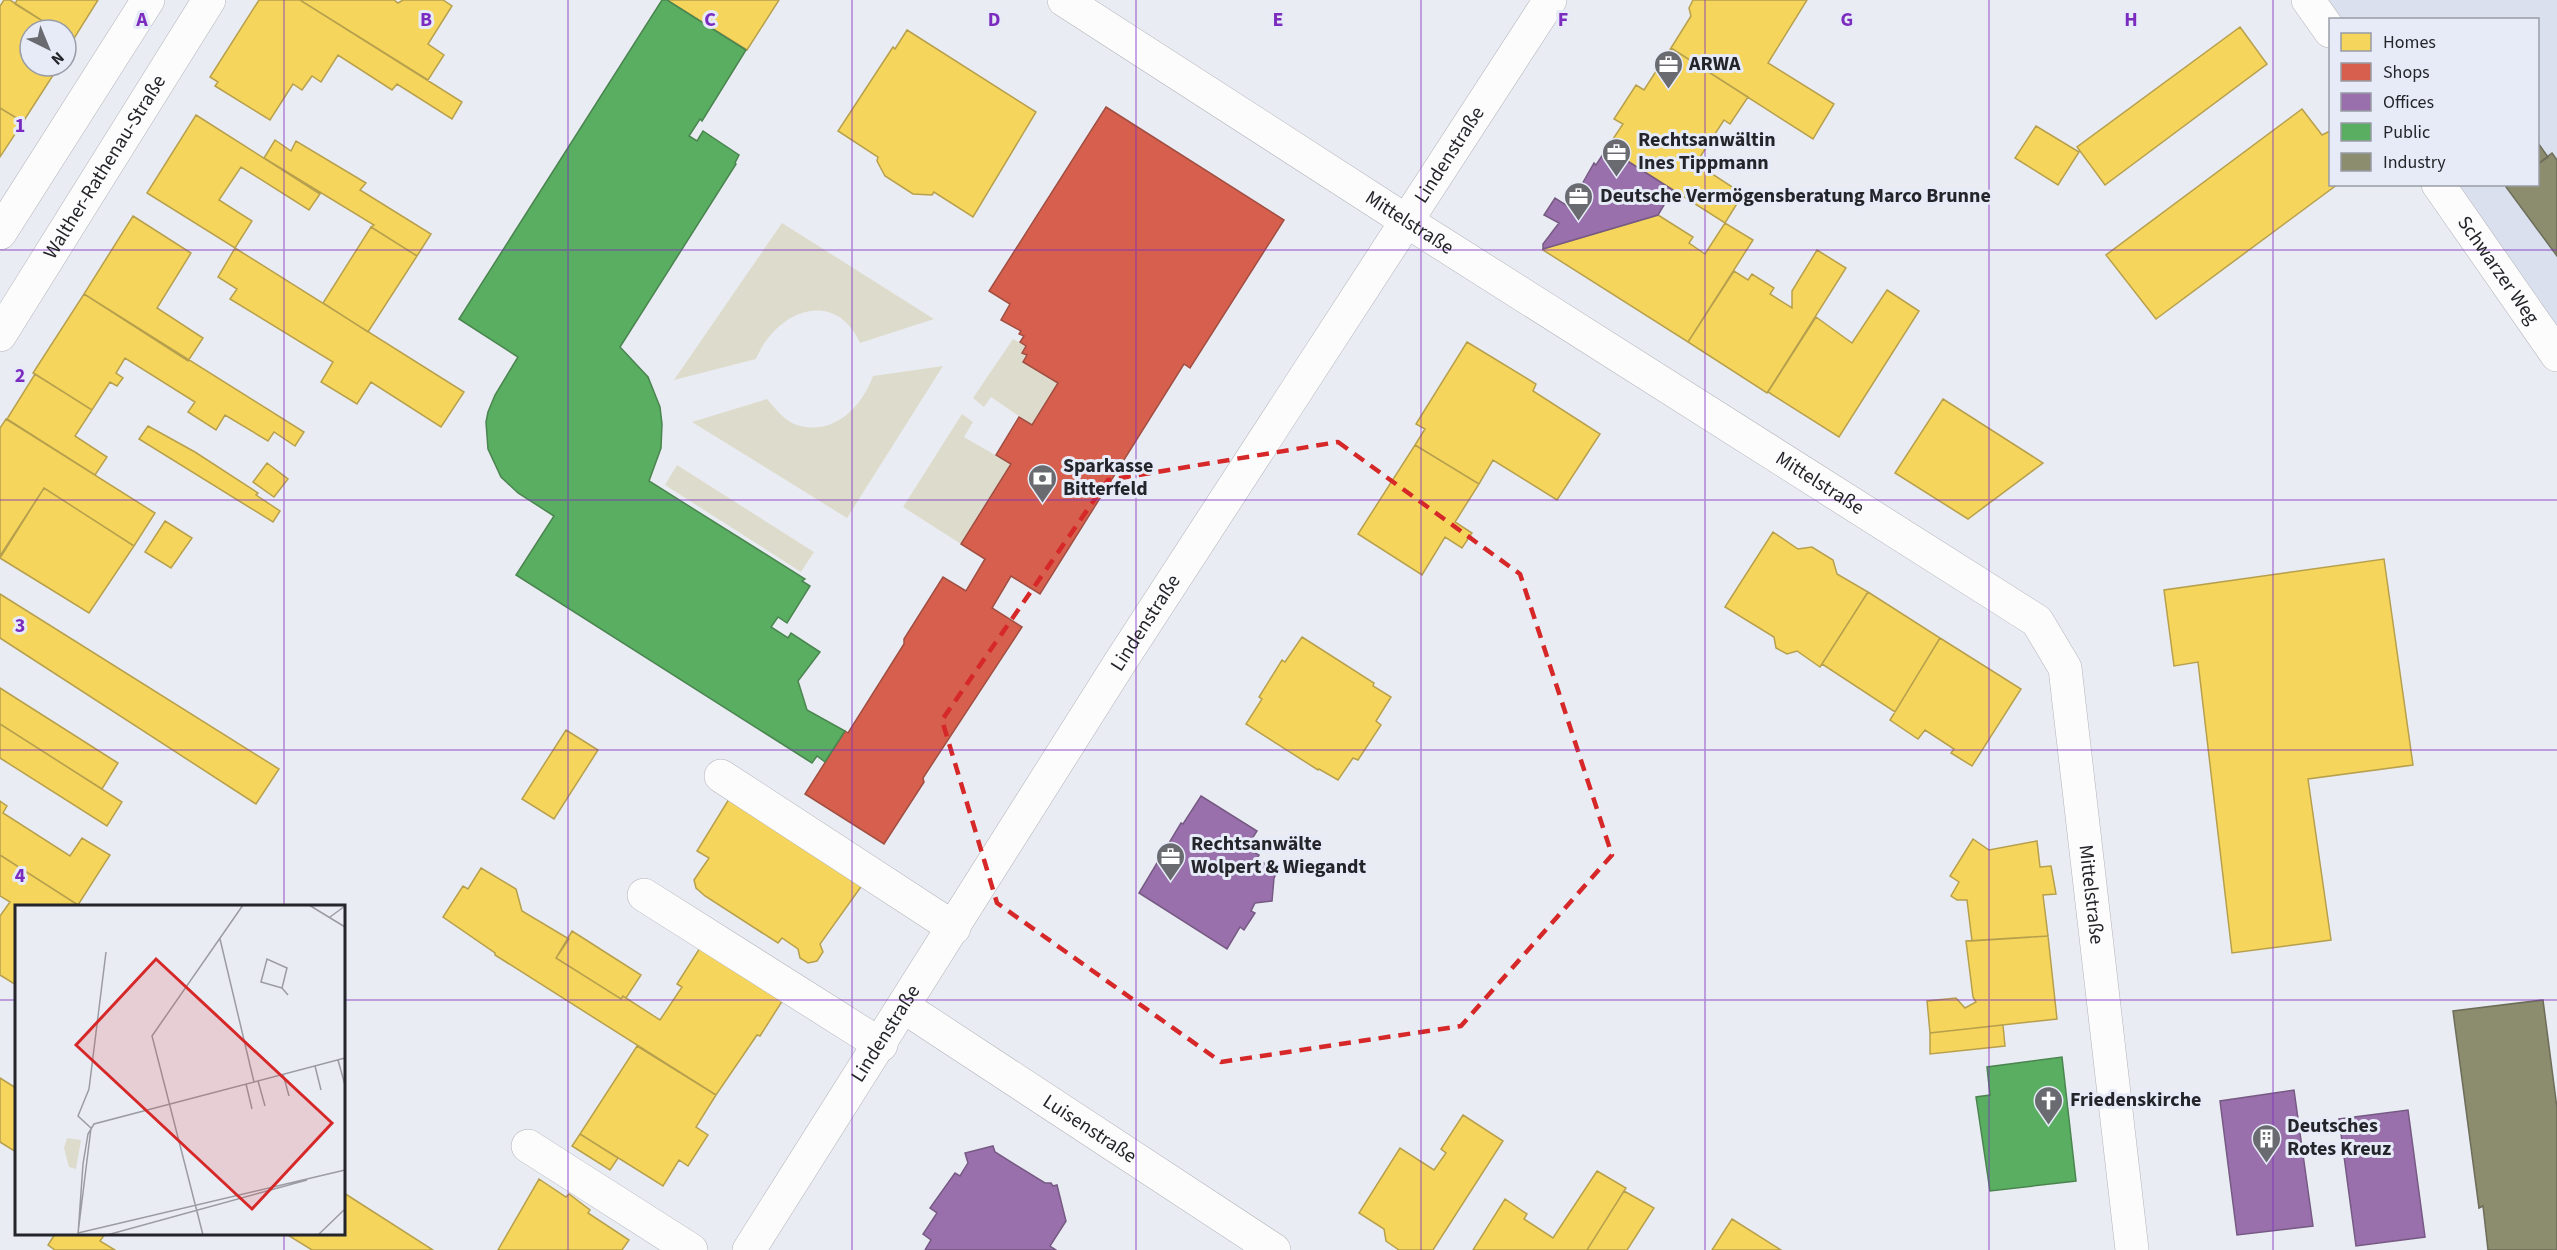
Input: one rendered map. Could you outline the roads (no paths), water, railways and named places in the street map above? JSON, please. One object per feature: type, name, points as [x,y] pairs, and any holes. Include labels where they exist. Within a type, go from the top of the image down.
[{"type":"street","points":[[2,225],[148,0]]},
{"type":"street","name":"Walther-Rathenau-Straße","points":[[0,335],[209,0]]},
{"type":"street","name":"Mittelstraße","points":[[1064,0],[1408,222],[2037,621],[2065,668],[2132,1250]]},
{"type":"street","name":"Lindenstraße","points":[[749,1250],[1119,664],[1550,0]]},
{"type":"street","points":[[2308,0],[2329,29]]},
{"type":"street","name":"Schwarzer Weg","points":[[2439,186],[2557,355]]},
{"type":"street","points":[[721,776],[954,928]]},
{"type":"street","points":[[644,895],[881,1044]]},
{"type":"street","name":"Luisenstraße","points":[[904,1007],[1274,1250]]},
{"type":"street","points":[[528,1146],[691,1250]]},
{"type":"place","name":"ARWA","points":[[1668,90]]},
{"type":"place","name":"Rechtsanwältin Ines Tippmann","points":[[1617,178]]},
{"type":"place","name":"Deutsche Vermögensberatung Marco Brunne","points":[[1579,222]]},
{"type":"place","name":"Sparkasse Bitterfeld","points":[[1042,504]]},
{"type":"place","name":"Rechtsanwälte Wolpert & Wiegandt","points":[[1170,882]]},
{"type":"place","name":"Friedenskirche","points":[[2049,1126]]},
{"type":"place","name":"Deutsches Rotes Kreuz","points":[[2266,1164]]}]
